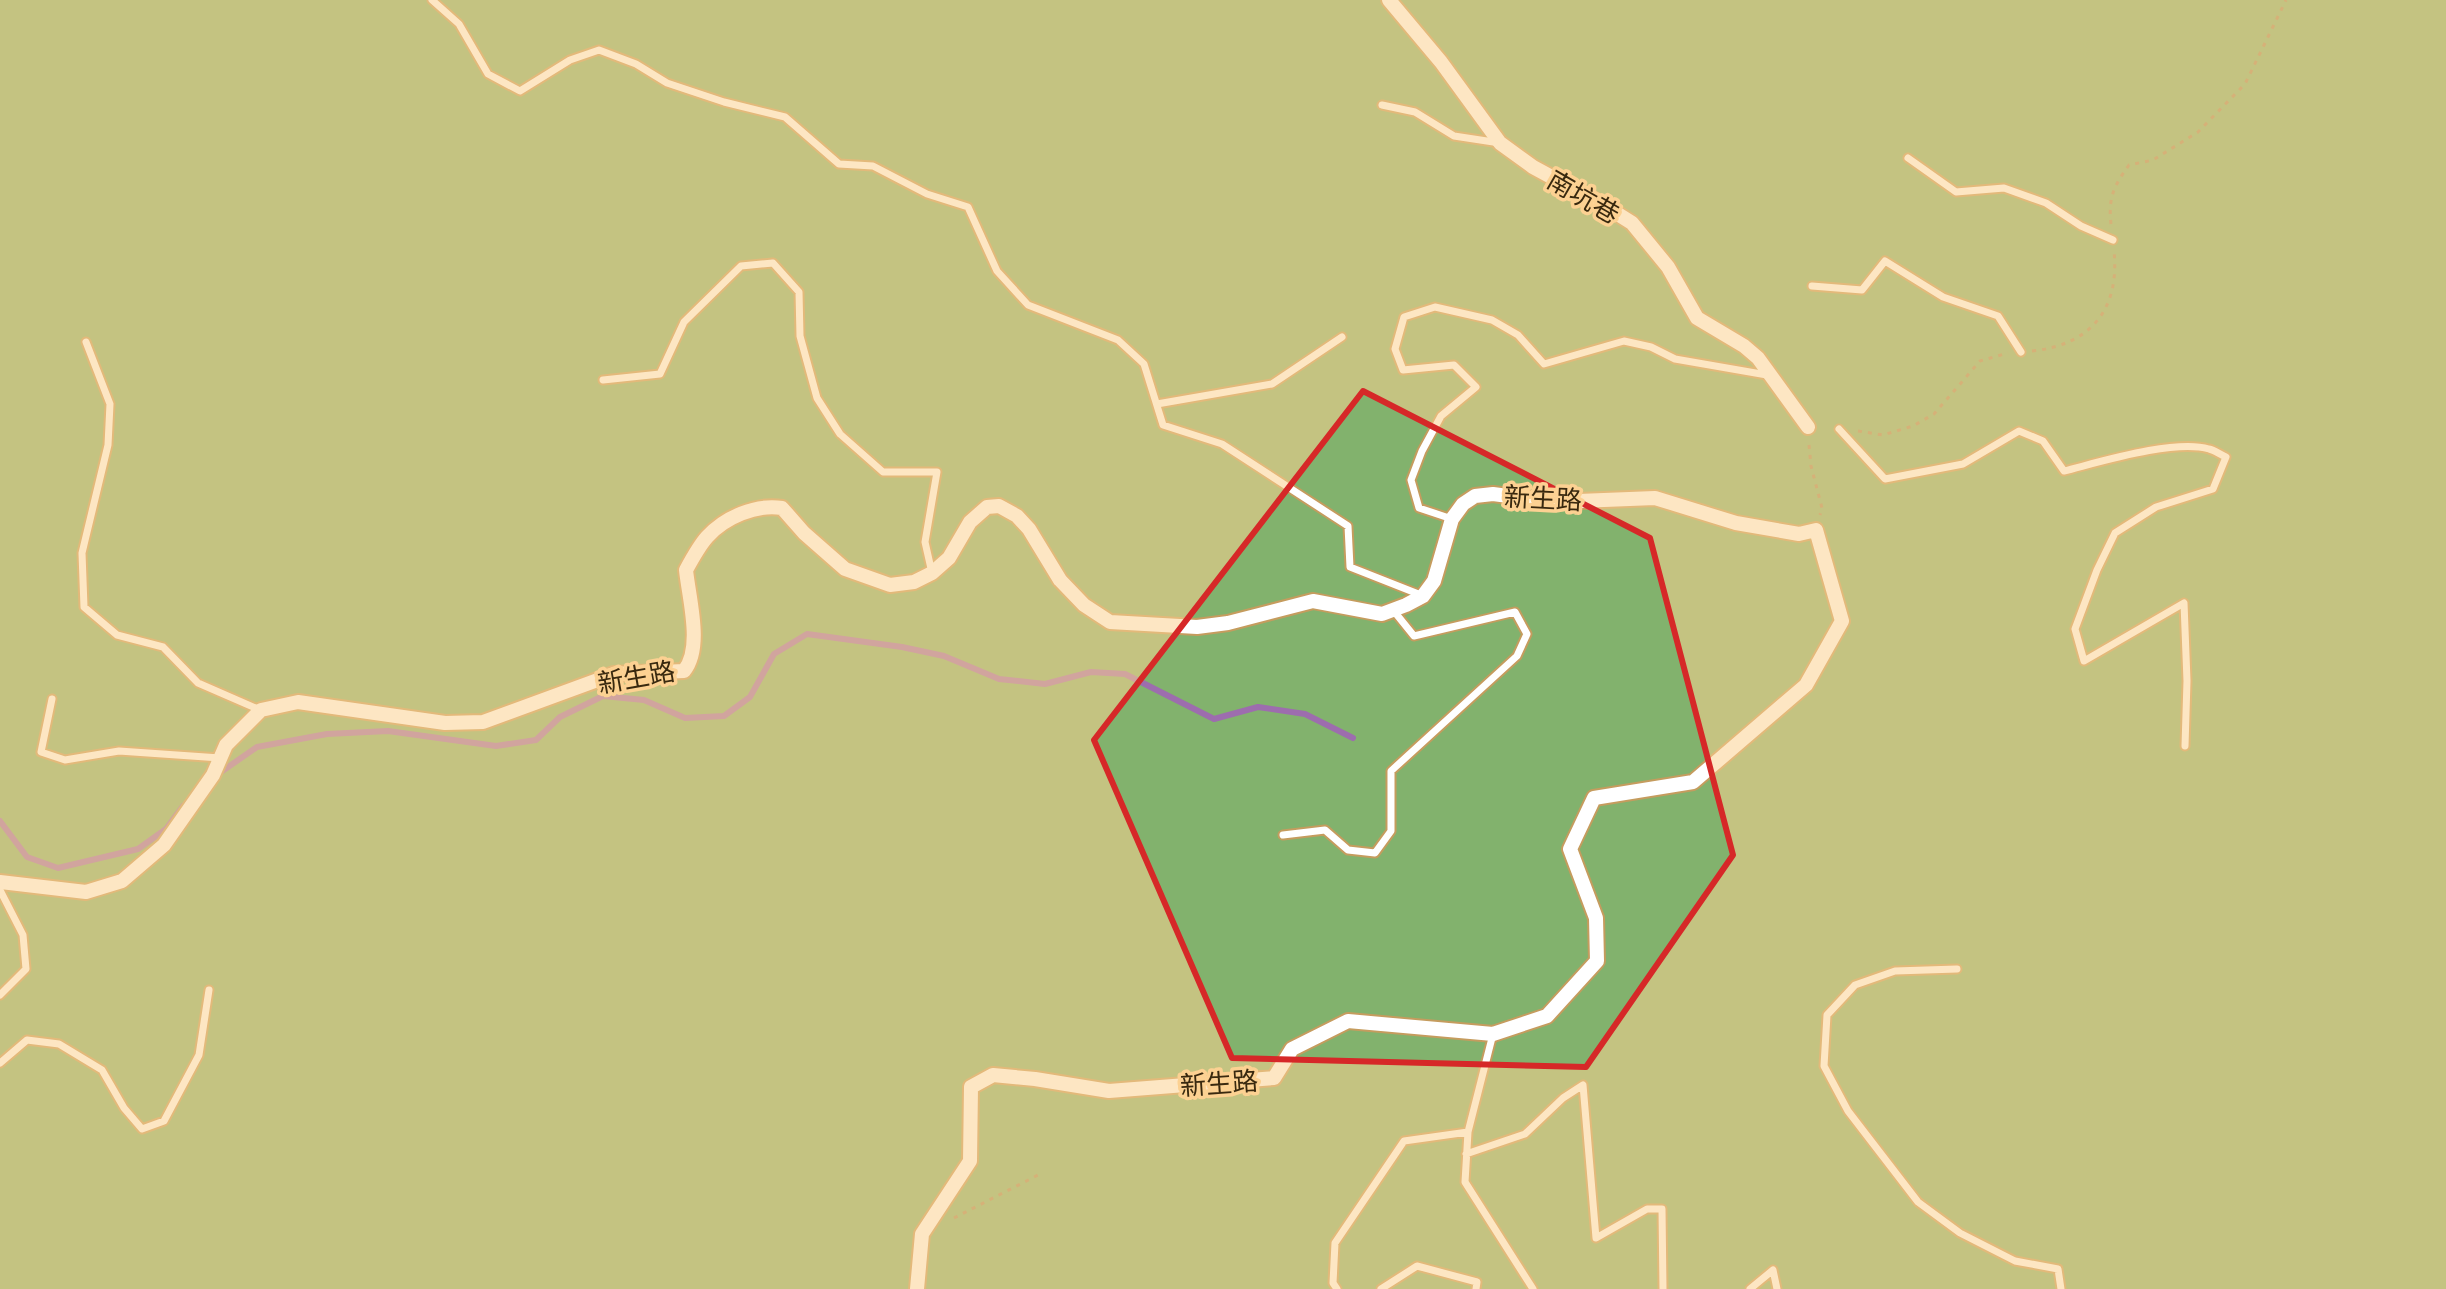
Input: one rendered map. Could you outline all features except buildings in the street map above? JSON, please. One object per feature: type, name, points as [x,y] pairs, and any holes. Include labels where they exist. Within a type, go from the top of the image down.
[{"type":"street","name":"南坑巷","points":[[1389,0],[1441,62],[1500,143],[1533,167],[1632,223],[1668,267],[1697,318],[1758,358],[1808,427]]},
{"type":"street","name":"新生路","points":[[917,1289],[922,1234],[970,1161],[971,1087],[993,1075],[1109,1091],[1274,1078],[1292,1049],[1348,1021],[1493,1034],[1547,1016],[1597,961],[1596,918],[1570,849],[1594,798],[1693,782],[1806,685],[1842,621],[1816,530],[1799,534],[1736,523],[1655,498],[1553,502],[1493,494],[1475,496],[1463,504],[1452,519]]},
{"type":"street","name":"新生路","points":[[261,710],[298,702],[445,723],[483,722],[614,674],[684,671],[691,663],[695,642],[686,570],[707,536],[732,518],[766,505],[782,508],[804,533],[845,569],[890,585],[914,582],[932,573]]},
{"type":"street","points":[[932,573],[949,558],[970,522],[987,507],[999,506],[1017,516],[1029,529],[1060,580],[1084,605],[1110,622],[1197,627],[1228,623],[1313,601],[1382,614],[1423,596],[1434,581],[1452,519]]},
{"type":"street","points":[[0,882],[86,892],[122,881],[164,845],[213,775],[226,745],[261,710]]},
{"type":"lane","points":[[432,0],[459,24],[488,74],[520,91],[570,60],[599,50],[636,64],[667,83],[724,102],[785,117],[839,164],[873,166],[927,194],[968,207],[997,271],[1028,305],[1118,340],[1144,364],[1163,425],[1222,444],[1348,526],[1350,567],[1423,596]]},
{"type":"lane","points":[[1382,105],[1415,112],[1454,136],[1500,143]]},
{"type":"lane","points":[[1908,158],[1956,192],[2004,188],[2046,203],[2081,226],[2113,240]]},
{"type":"lane","points":[[1812,286],[1862,290],[1885,261],[1943,297],[1998,316],[2021,352]]},
{"type":"lane","points":[[603,380],[660,374],[684,322],[741,266],[773,263],[799,292],[800,336],[817,398],[840,434],[883,472],[937,472],[925,542],[932,573]]},
{"type":"lane","points":[[1452,519],[1419,508],[1411,480],[1441,416],[1476,387],[1454,365],[1403,370],[1395,349],[1404,317],[1435,307],[1492,320],[1518,335],[1544,364],[1624,341],[1651,347],[1675,359],[1769,375]]},
{"type":"lane","points":[[1157,404],[1272,384],[1342,337]]},
{"type":"lane","points":[[86,342],[110,404],[108,445],[82,553],[84,607],[117,635],[163,647],[198,683],[261,710]]},
{"type":"lane","points":[[1839,429],[1885,479],[1963,464],[2019,431],[2043,441],[2064,471],[2138,452],[2188,447],[2209,449],[2226,457],[2213,489],[2156,507],[2115,533],[2075,629],[2084,661],[2184,603],[2187,681],[2185,746]]},
{"type":"lane","points":[[1283,835],[1325,830],[1348,850],[1375,853],[1391,831],[1391,771],[1517,656],[1527,634],[1515,612],[1414,636],[1393,610]]},
{"type":"lane","points":[[52,699],[41,752],[65,760],[119,751],[220,758]]},
{"type":"lane","points":[[0,890],[23,935],[26,969],[0,995]]},
{"type":"lane","points":[[1957,969],[1895,971],[1855,985],[1827,1015],[1824,1066],[1848,1111],[1918,1202],[1960,1233],[2015,1261],[2058,1269],[2061,1289]]},
{"type":"lane","points":[[0,1063],[27,1040],[59,1044],[102,1070],[124,1108],[142,1129],[164,1121],[199,1055],[209,990]]},
{"type":"lane","points":[[1493,1034],[1468,1132],[1465,1182],[1533,1289]]},
{"type":"lane","points":[[1466,1154],[1525,1134],[1563,1098],[1583,1085],[1596,1238],[1647,1209],[1662,1209],[1663,1289]]},
{"type":"lane","points":[[1337,1289],[1333,1283],[1335,1243],[1404,1141],[1468,1132]]},
{"type":"lane","points":[[1381,1289],[1417,1266],[1477,1282],[1476,1289]]},
{"type":"lane","points":[[1750,1289],[1773,1270],[1777,1289]]},
{"type":"path","points":[[1839,429],[1883,435],[1913,426],[1934,414],[1980,361],[2001,354],[2054,349],[2084,333],[2106,312],[2114,290],[2115,267],[2109,209],[2114,187],[2129,165],[2153,160],[2198,132],[2245,84],[2286,0]]},
{"type":"path","points":[[1808,427],[1811,466],[1822,508],[1816,530]]},
{"type":"path","points":[[947,1221],[1040,1174]]},
{"type":"highlighted area","points":[[1363,391],[1650,538],[1733,855],[1586,1067],[1232,1058],[1094,740]]},
{"type":"green space","points":[[0,0],[2446,0],[2446,1289],[0,1289]]},
{"type":"waterway","points":[[218,774],[257,747],[327,734],[388,731],[496,746],[536,740],[560,717],[603,696],[644,700],[685,718],[724,716],[750,697],[774,654],[807,634],[944,656],[999,679],[1045,684],[1091,672],[1125,674],[1214,719],[1258,707],[1305,714],[1353,738]]},
{"type":"waterway","points":[[0,821],[27,857],[58,868],[138,849],[166,829],[183,806]]}]
